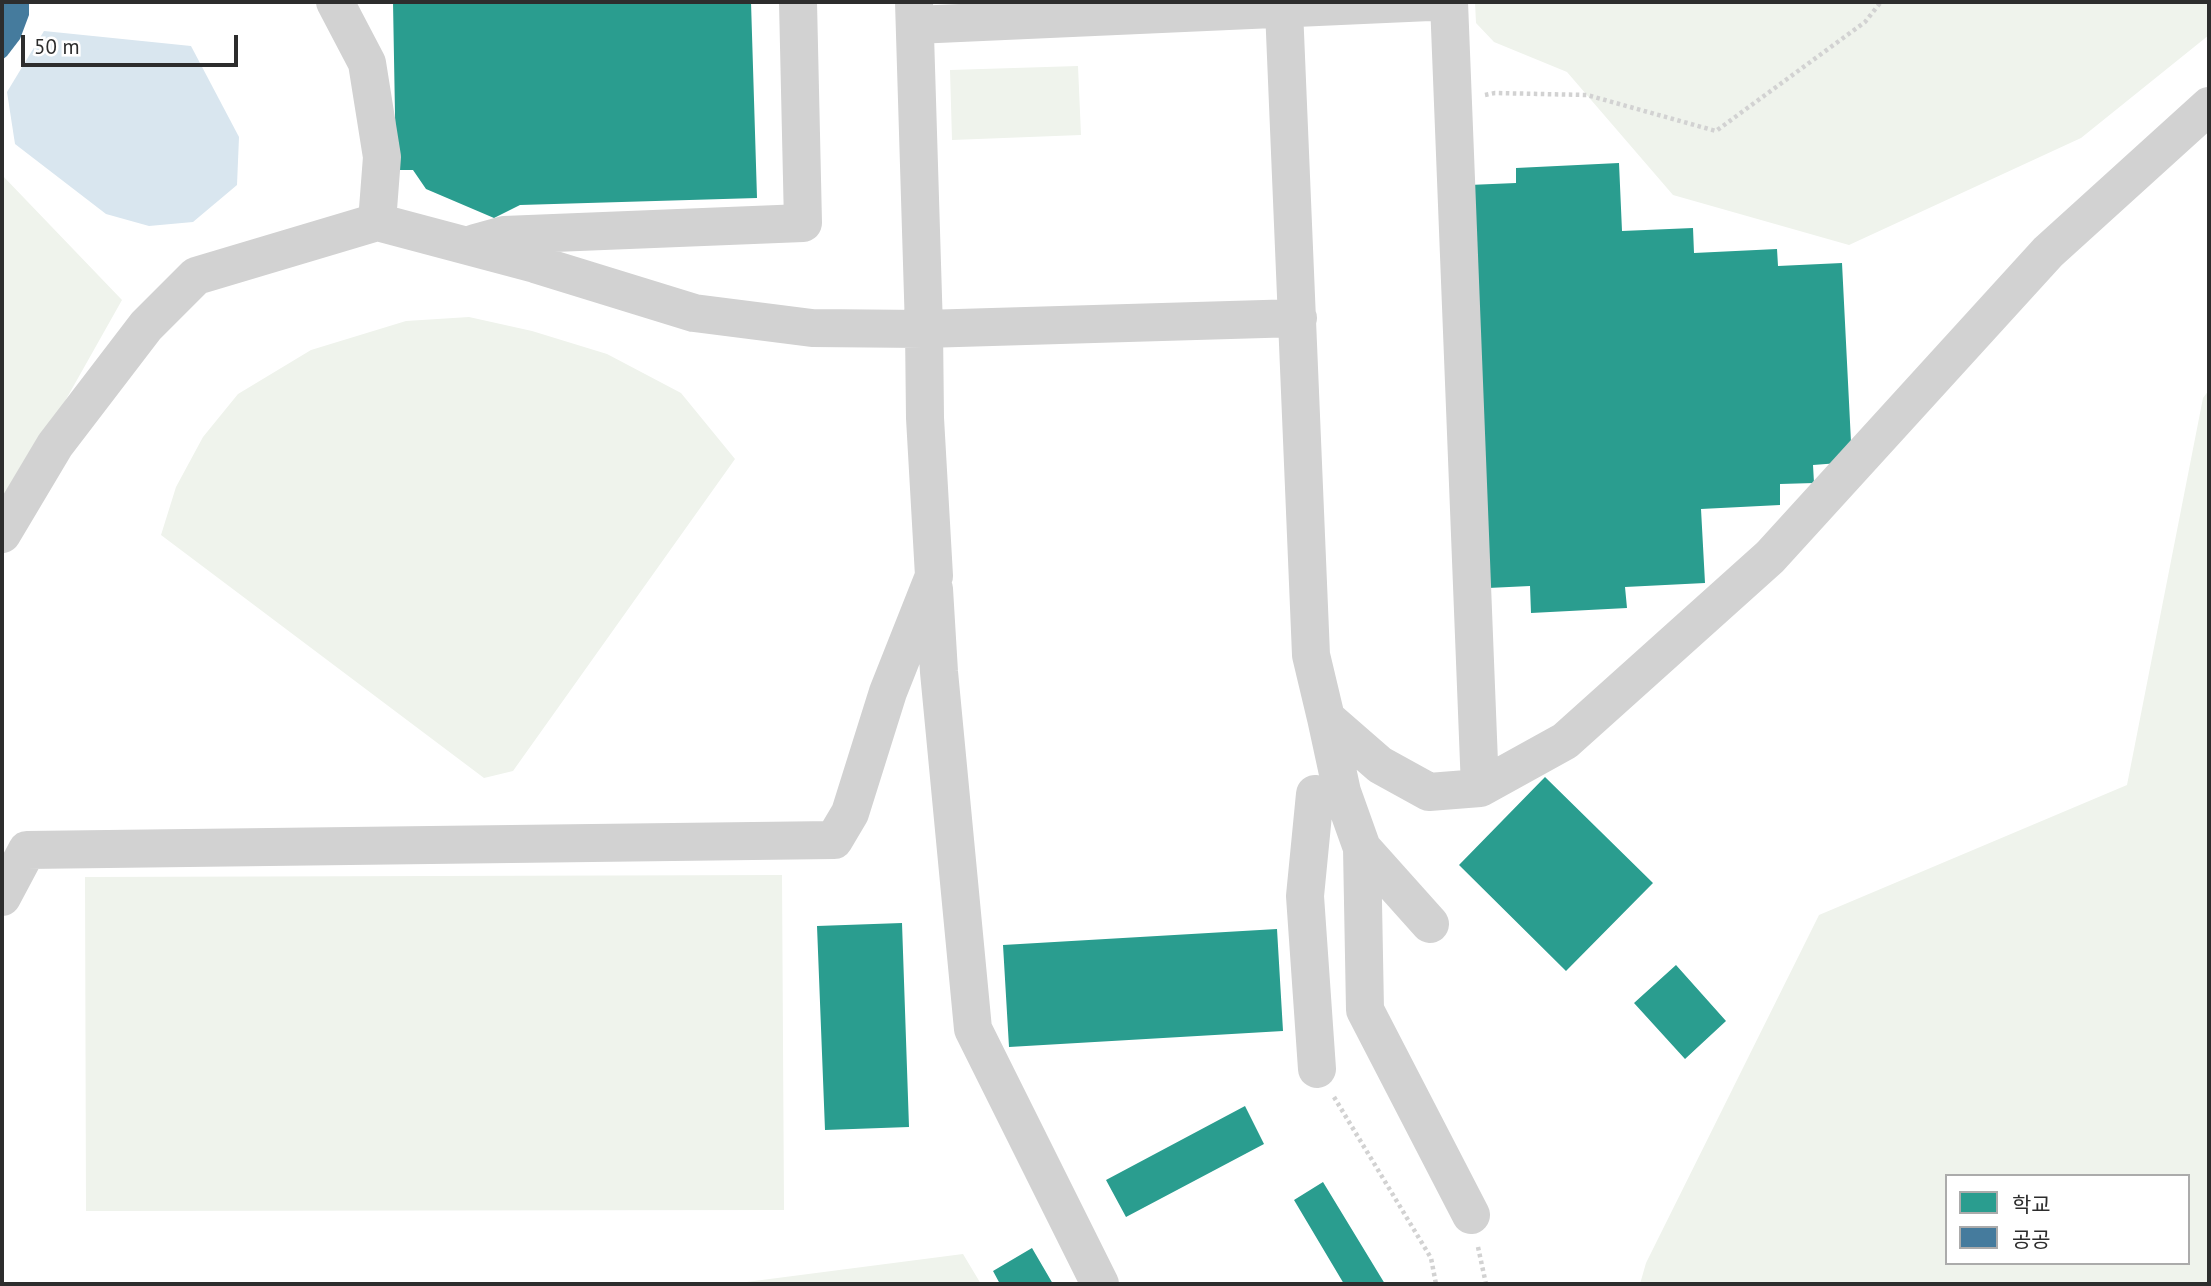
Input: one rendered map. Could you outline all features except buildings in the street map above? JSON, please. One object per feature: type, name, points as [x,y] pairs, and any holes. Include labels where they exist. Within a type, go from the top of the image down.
[{"type":"street","points":[[335,2],[367,63],[382,157],[377,222]]},
{"type":"street","points":[[467,245],[504,235],[803,223],[798,2]]},
{"type":"street","points":[[1100,1284],[973,1029],[939,671],[925,418],[914,14],[1284,9],[1430,2]]},
{"type":"street","points":[[1449,2],[1480,788]]},
{"type":"street","points":[[1284,9],[1311,655],[1342,792],[1362,848],[1365,1010],[1471,1215]]},
{"type":"street","points":[[1326,719],[1380,765],[1429,792],[1480,788],[1565,741],[1770,557],[2048,252],[2209,106]]},
{"type":"street","points":[[2,534],[55,445],[146,326],[196,276],[377,222],[467,245],[694,313],[812,328],[924,329],[1298,318]]},
{"type":"street","points":[[2,897],[27,850],[834,840],[850,813],[888,692],[934,576]]},
{"type":"street","points":[[1315,794],[1305,896],[1317,1069]]},
{"type":"street","points":[[1362,848],[1430,924]]},
{"type":"path","points":[[1452,101],[1495,93],[1587,95],[1716,131],[1865,22],[1881,2]]},
{"type":"path","points":[[1317,1069],[1432,1258],[1436,1284]]},
{"type":"shaded area","points":[[1475,2],[2209,2],[2209,35],[2081,138],[1849,245],[1673,195],[1567,72],[1494,42],[1476,23]]},
{"type":"shaded area","points":[[44,31],[191,46],[239,137],[237,185],[193,222],[149,226],[106,214],[15,144],[7,92]]},
{"type":"shaded area","points":[[1078,66],[1081,135],[952,140],[950,70]]},
{"type":"shaded area","points":[[2,175],[122,300],[2,513]]},
{"type":"shaded area","points":[[469,317],[532,331],[607,354],[681,393],[735,459],[513,771],[484,778],[161,535],[176,487],[203,437],[238,394],[311,350],[406,321]]},
{"type":"shaded area","points":[[2209,390],[2209,1284],[1640,1284],[1646,1263],[1819,915],[2127,785],[2203,398]]},
{"type":"shaded area","points":[[782,875],[784,1210],[86,1211],[85,877]]},
{"type":"shaded area","points":[[963,1254],[981,1284],[731,1284]]}]
